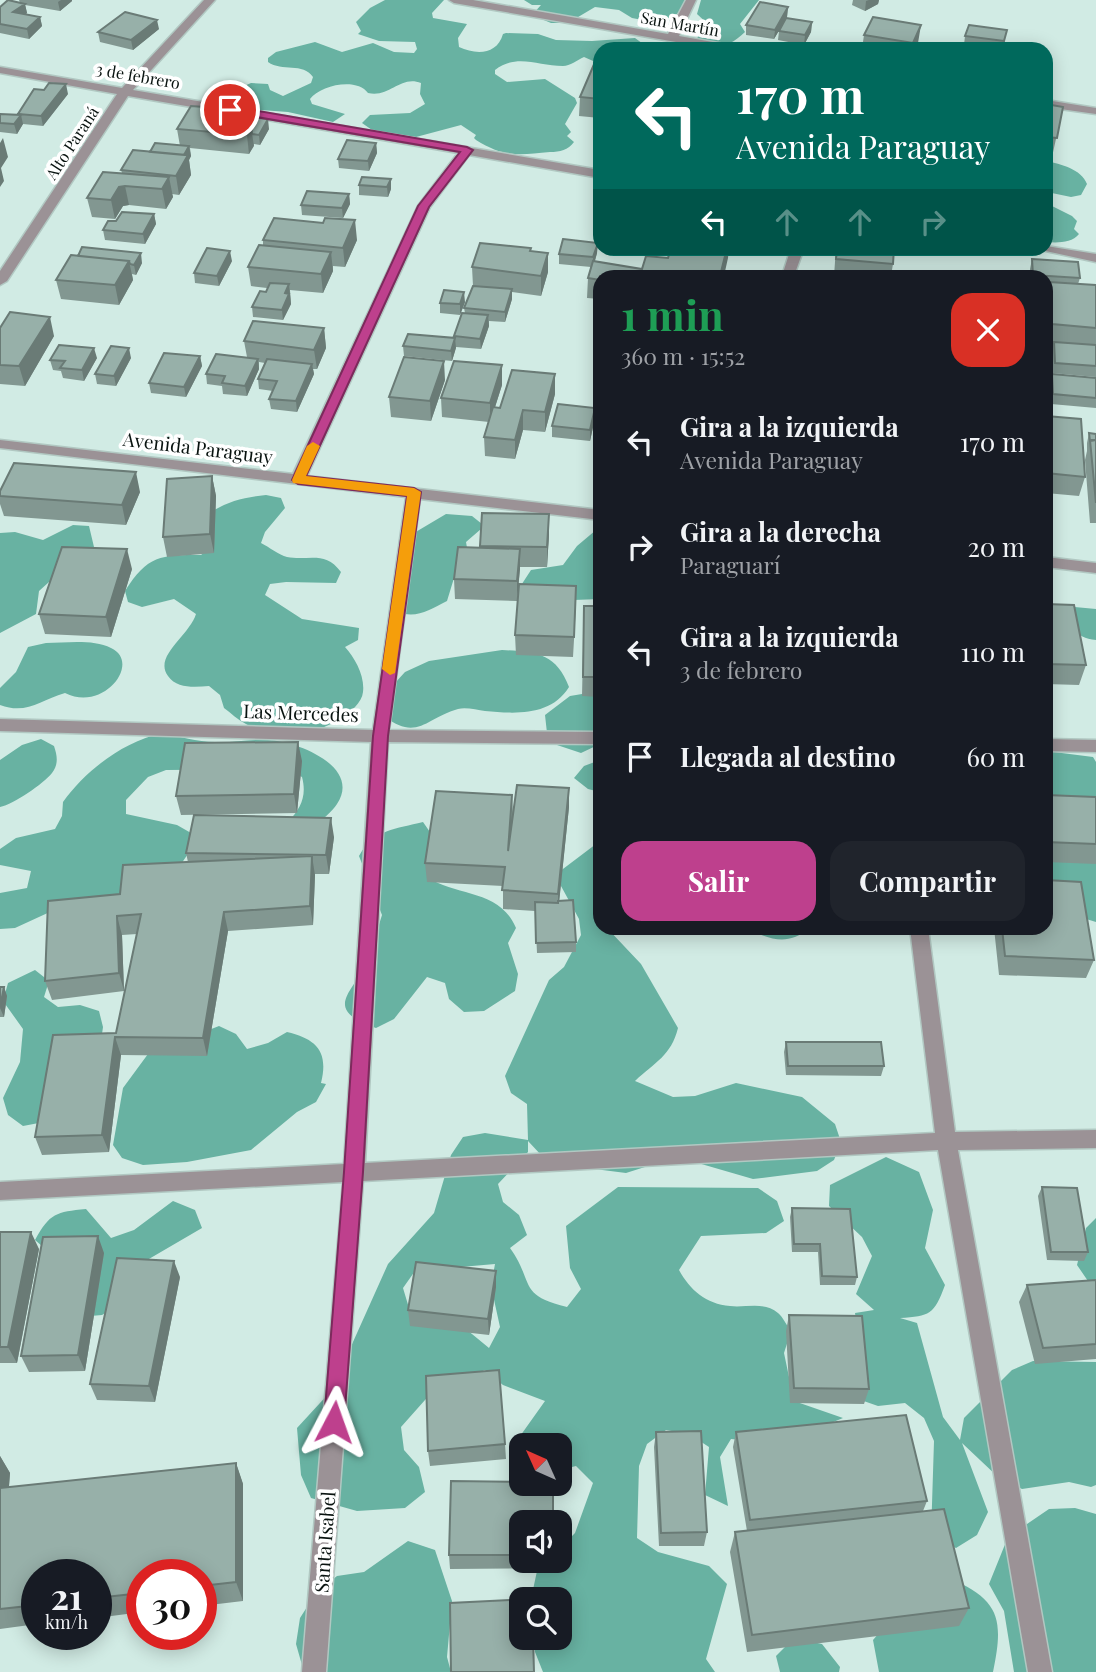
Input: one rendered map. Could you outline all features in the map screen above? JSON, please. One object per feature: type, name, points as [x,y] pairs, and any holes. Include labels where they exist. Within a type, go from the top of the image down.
[{"type":"street","name":"Alto Paraná","points":[[0,281],[125,92],[210,0]]},
{"type":"street","name":"San Martín","points":[[454,0],[695,42]]},
{"type":"street","points":[[672,38],[691,0]]},
{"type":"street","name":"3 de febrero","points":[[0,70],[593,173]]},
{"type":"street","points":[[1053,104],[1096,111]]},
{"type":"street","points":[[298,480],[424,206],[467,150]]},
{"type":"street","points":[[1053,251],[1096,258]]},
{"type":"street","name":"Avenida Paraguay","points":[[0,444],[593,514]]},
{"type":"street","name":"Santa Isabel","points":[[314,1672],[354,1172],[380,736],[414,492]]},
{"type":"street","points":[[1053,563],[1096,568]]},
{"type":"street","name":"Las Mercedes","points":[[0,725],[380,736],[593,738]]},
{"type":"street","points":[[1053,745],[1096,746]]},
{"type":"street","points":[[920,935],[946,1141],[1040,1672]]},
{"type":"street","points":[[0,1191],[946,1141],[1096,1139]]},
{"type":"green space","points":[[385,0],[444,0],[432,13],[433,18],[467,24],[458,38],[459,47],[479,52],[496,46],[506,33],[538,34],[556,40],[635,38],[640,42],[593,42],[593,61],[584,57],[566,66],[520,61],[511,62],[495,70],[495,74],[507,82],[545,79],[575,98],[577,103],[565,124],[571,132],[567,136],[574,142],[557,152],[521,154],[495,150],[476,140],[476,135],[461,125],[416,137],[372,130],[362,123],[370,115],[410,113],[425,104],[420,94],[421,83],[414,81],[376,94],[347,84],[322,90],[310,99],[312,104],[345,114],[333,122],[288,112],[231,108],[219,101],[221,96],[251,83],[268,84],[270,90],[283,96],[311,83],[313,77],[309,72],[274,65],[268,62],[268,58],[276,52],[315,42],[342,52],[373,43],[394,52],[414,53],[417,49],[415,42],[379,41],[358,34],[361,31],[356,22],[370,8]]},
{"type":"green space","points":[[524,0],[690,0],[685,10],[658,23],[632,18],[619,10],[595,7],[568,23],[551,23],[532,15],[541,5],[532,5]]},
{"type":"green space","points":[[701,0],[759,0],[740,24],[745,32],[732,42],[696,42],[710,26],[697,14]]},
{"type":"green space","points":[[1053,163],[1080,174],[1087,184],[1081,195],[1071,197],[1053,193]]},
{"type":"green space","points":[[1053,206],[1077,221],[1074,229],[1079,234],[1064,242],[1055,242]]},
{"type":"green space","points":[[266,495],[281,498],[285,508],[265,532],[261,543],[287,557],[329,561],[341,572],[336,583],[270,584],[265,595],[302,619],[359,628],[358,640],[345,647],[361,674],[363,692],[360,700],[347,714],[327,726],[307,733],[288,734],[250,726],[224,708],[220,695],[209,686],[187,686],[172,680],[165,668],[165,661],[196,614],[174,599],[142,607],[128,602],[125,591],[148,564],[165,557],[201,555],[213,545],[207,515],[214,510],[235,501]]},
{"type":"green space","points":[[446,514],[472,516],[482,524],[481,529],[466,542],[470,565],[454,578],[447,601],[417,614],[397,612],[391,601],[414,533]]},
{"type":"green space","points":[[73,525],[89,526],[94,547],[100,557],[66,578],[49,582],[39,591],[36,614],[0,633],[0,533],[15,532],[43,540]]},
{"type":"green space","points":[[593,533],[593,599],[548,601],[518,590],[531,570],[563,565],[577,546]]},
{"type":"green space","points":[[1064,606],[1096,609],[1096,640],[1083,637],[1074,629]]},
{"type":"green space","points":[[88,642],[104,645],[120,655],[120,674],[105,691],[93,696],[79,697],[65,693],[26,707],[10,708],[0,705],[0,688],[16,672],[28,647],[46,643]]},
{"type":"green space","points":[[502,650],[543,656],[558,667],[569,687],[553,703],[532,711],[509,713],[461,708],[413,728],[395,724],[384,716],[384,695],[405,672],[429,661]]},
{"type":"green space","points":[[593,692],[593,747],[581,753],[548,742],[545,715],[570,696]]},
{"type":"green space","points":[[162,733],[208,742],[280,741],[309,751],[334,767],[341,778],[342,790],[337,804],[314,827],[288,822],[299,807],[304,790],[302,777],[286,769],[166,770],[148,777],[126,800],[126,814],[177,825],[191,833],[192,848],[164,889],[52,911],[15,928],[0,929],[0,893],[27,888],[31,871],[0,865],[0,849],[16,838],[55,829],[62,816],[63,802],[94,768],[133,743]]},
{"type":"green space","points":[[41,739],[54,746],[57,760],[54,770],[28,793],[0,807],[0,760],[22,745]]},
{"type":"green space","points":[[1053,752],[1093,757],[1096,762],[1096,820],[1053,815]]},
{"type":"green space","points":[[593,763],[593,790],[574,778],[584,766]]},
{"type":"green space","points":[[423,822],[432,835],[427,877],[489,900],[509,915],[516,928],[508,943],[518,974],[515,991],[484,1011],[464,1012],[449,999],[445,983],[427,977],[394,1019],[376,1028],[359,1021],[349,1014],[345,1007],[349,991],[367,962],[382,915],[359,856],[379,835]]},
{"type":"green space","points":[[593,846],[593,935],[614,935],[641,964],[678,1028],[667,1052],[635,1081],[673,1097],[695,1096],[736,1083],[802,1097],[835,1124],[841,1142],[834,1160],[817,1171],[753,1179],[691,1161],[648,1166],[626,1173],[563,1165],[542,1156],[528,1141],[528,1152],[498,1184],[503,1202],[519,1215],[527,1235],[510,1248],[529,1286],[541,1298],[567,1307],[581,1289],[570,1268],[566,1226],[618,1187],[758,1188],[777,1201],[784,1221],[766,1233],[701,1236],[679,1270],[688,1284],[706,1299],[721,1305],[767,1307],[778,1313],[791,1331],[784,1353],[794,1401],[843,1418],[780,1444],[731,1439],[720,1457],[728,1506],[705,1495],[709,1447],[689,1434],[666,1430],[647,1444],[639,1466],[637,1538],[658,1552],[709,1566],[727,1584],[706,1659],[715,1672],[543,1672],[535,1650],[572,1650],[572,1587],[534,1587],[537,1573],[572,1573],[572,1536],[593,1483],[576,1466],[572,1467],[572,1433],[522,1433],[545,1401],[503,1385],[485,1370],[433,1391],[401,1427],[404,1450],[419,1467],[425,1492],[405,1508],[357,1511],[311,1498],[301,1475],[297,1428],[331,1391],[388,1264],[434,1213],[451,1155],[463,1137],[485,1133],[528,1140],[527,1104],[511,1093],[505,1076],[549,980],[564,967],[581,935],[579,919],[555,875]],"holes":[[[495,1264],[491,1286],[500,1327],[489,1348],[455,1320],[409,1308],[403,1288],[415,1271]]]},
{"type":"green space","points":[[1053,857],[1096,860],[1096,922],[1053,909]]},
{"type":"green space","points":[[762,935],[798,935],[791,938]]},
{"type":"green space","points":[[35,970],[49,981],[44,997],[58,1007],[80,1005],[99,1011],[103,1027],[98,1062],[44,1122],[23,1126],[8,1115],[3,1098],[20,1062],[23,1029],[3,1001],[8,983]]},
{"type":"green space","points":[[219,1026],[236,1034],[247,1049],[268,1043],[287,1032],[313,1043],[318,1048],[323,1063],[321,1083],[326,1084],[316,1102],[297,1112],[251,1150],[187,1162],[143,1165],[122,1158],[113,1145],[123,1088],[148,1054]]},
{"type":"green space","points":[[886,1157],[919,1172],[933,1210],[925,1248],[945,1285],[938,1303],[930,1312],[900,1318],[917,1323],[943,1417],[960,1440],[964,1418],[1012,1370],[1033,1361],[1096,1362],[1096,1485],[1091,1487],[1069,1482],[1022,1489],[998,1477],[962,1443],[988,1512],[977,1535],[956,1548],[931,1536],[934,1441],[924,1418],[905,1403],[878,1406],[855,1398],[861,1356],[855,1313],[874,1310],[856,1294],[872,1256],[862,1237],[829,1206],[830,1185]]},
{"type":"green space","points":[[173,1201],[195,1210],[202,1228],[142,1263],[121,1303],[102,1315],[79,1317],[49,1252],[35,1240],[45,1224],[61,1213],[86,1209],[111,1238],[134,1230]]},
{"type":"green space","points":[[1096,1218],[1096,1286],[1090,1284],[1077,1265],[1086,1228]]},
{"type":"green space","points":[[1075,1508],[1096,1514],[1096,1672],[1014,1672],[1004,1611],[989,1584],[1008,1537],[1049,1509]]},
{"type":"green space","points":[[408,1541],[435,1550],[452,1601],[447,1657],[451,1672],[304,1672],[296,1644],[300,1618],[316,1593],[337,1576],[364,1572]]},
{"type":"green space","points":[[949,1578],[979,1595],[994,1613],[998,1638],[993,1672],[879,1672],[873,1640],[924,1581]]},
{"type":"green space","points":[[794,1638],[822,1644],[840,1667],[839,1672],[780,1672],[776,1656]]},
{"type":"building","points":[[8,0],[25,4],[13,12],[40,17],[27,29],[0,24],[0,7]]},
{"type":"building","points":[[760,2],[788,7],[775,30],[746,25]]},
{"type":"building","points":[[125,12],[157,20],[131,40],[98,32]]},
{"type":"building","points":[[873,17],[921,25],[913,42],[864,35]]},
{"type":"building","points":[[786,18],[812,22],[805,35],[779,31]]},
{"type":"building","points":[[969,25],[1007,30],[1004,41],[965,36]]},
{"type":"building","points":[[593,67],[593,98],[580,97]]},
{"type":"building","points":[[49,83],[66,84],[41,116],[18,114],[34,89],[44,90]]},
{"type":"building","points":[[1053,105],[1063,107],[1057,138],[1053,138]]},
{"type":"building","points":[[191,106],[230,109],[222,124],[251,127],[247,135],[177,129]]},
{"type":"building","points":[[0,114],[21,115],[14,124],[0,123]]},
{"type":"building","points":[[249,117],[268,119],[259,135],[252,134],[251,127],[244,126]]},
{"type":"building","points":[[347,140],[376,143],[368,161],[338,159]]},
{"type":"building","points":[[155,143],[189,146],[184,155],[150,152]]},
{"type":"building","points":[[133,150],[188,155],[176,176],[121,170]]},
{"type":"building","points":[[103,172],[169,177],[162,189],[125,186],[119,187],[111,200],[87,198]]},
{"type":"building","points":[[362,177],[391,179],[387,187],[359,185]]},
{"type":"building","points":[[307,191],[349,194],[342,208],[301,205]]},
{"type":"building","points":[[122,212],[154,214],[143,234],[103,230],[108,221],[116,221]]},
{"type":"building","points":[[274,218],[323,223],[325,218],[355,220],[343,248],[263,240]]},
{"type":"building","points":[[563,239],[593,242],[593,257],[559,254]]},
{"type":"building","points":[[480,243],[531,248],[530,251],[548,253],[541,276],[472,267]]},
{"type":"building","points":[[259,245],[331,252],[321,274],[248,267]]},
{"type":"building","points":[[82,247],[141,253],[134,265],[129,261],[78,256]]},
{"type":"building","points":[[207,248],[230,251],[217,276],[194,273]]},
{"type":"building","points":[[71,255],[129,261],[115,285],[56,280]]},
{"type":"building","points":[[646,256],[725,256],[722,270],[593,270],[593,279],[588,278],[593,261],[642,269]]},
{"type":"building","points":[[836,256],[894,256],[893,264],[836,259]]},
{"type":"building","points":[[1032,259],[1078,262],[1080,278],[1053,276],[1053,270],[1033,270]]},
{"type":"building","points":[[1053,282],[1096,285],[1096,328],[1053,324]]},
{"type":"building","points":[[270,283],[289,284],[285,293],[289,294],[282,310],[252,307],[260,291],[266,292]]},
{"type":"building","points":[[473,286],[512,289],[505,312],[464,308]]},
{"type":"building","points":[[444,290],[464,292],[460,304],[440,303]]},
{"type":"building","points":[[10,312],[50,317],[19,366],[0,365],[0,328]]},
{"type":"building","points":[[462,313],[488,315],[480,339],[454,336]]},
{"type":"building","points":[[253,321],[324,328],[314,350],[244,341]]},
{"type":"building","points":[[408,334],[455,338],[451,351],[403,346]]},
{"type":"building","points":[[1054,342],[1096,345],[1096,366],[1055,363]]},
{"type":"building","points":[[59,345],[94,348],[82,370],[60,368],[65,361],[50,360]]},
{"type":"building","points":[[111,346],[129,348],[114,376],[95,374]]},
{"type":"building","points":[[164,353],[200,356],[184,387],[149,383]]},
{"type":"building","points":[[216,354],[258,359],[245,386],[222,383],[225,376],[206,374]]},
{"type":"building","points":[[404,357],[444,361],[430,401],[389,397]]},
{"type":"building","points":[[267,359],[312,364],[296,401],[269,399],[277,381],[258,379]]},
{"type":"building","points":[[454,361],[502,365],[490,403],[441,398]]},
{"type":"building","points":[[512,370],[555,374],[545,412],[523,410],[515,440],[484,437],[493,407],[500,408]]},
{"type":"building","points":[[1053,374],[1096,378],[1096,398],[1053,394]]},
{"type":"building","points":[[558,404],[593,408],[590,430],[552,426]]},
{"type":"building","points":[[1053,417],[1081,419],[1085,477],[1053,474]]},
{"type":"building","points":[[1089,433],[1096,434],[1096,440],[1090,441]]},
{"type":"building","points":[[1090,440],[1096,440],[1096,503]]},
{"type":"building","points":[[14,463],[136,472],[122,505],[0,496]]},
{"type":"building","points":[[212,476],[210,534],[163,537],[167,479]]},
{"type":"building","points":[[482,513],[549,514],[547,547],[480,546]]},
{"type":"building","points":[[62,547],[127,549],[106,617],[39,614]]},
{"type":"building","points":[[458,547],[520,549],[517,581],[454,579]]},
{"type":"building","points":[[519,584],[576,586],[574,637],[515,635]]},
{"type":"building","points":[[1053,604],[1074,605],[1086,665],[1053,664]]},
{"type":"building","points":[[584,606],[593,606],[593,677],[583,677]]},
{"type":"building","points":[[298,742],[294,794],[176,796],[185,743]]},
{"type":"building","points":[[517,785],[569,788],[558,894],[502,890],[505,867],[425,863],[436,791],[512,795],[508,851]]},
{"type":"building","points":[[1053,795],[1096,797],[1096,844],[1053,842]]},
{"type":"building","points":[[194,815],[331,818],[326,855],[186,853]]},
{"type":"building","points":[[312,856],[310,906],[224,912],[203,1038],[115,1037],[102,1135],[35,1137],[53,1035],[116,1033],[141,914],[117,916],[119,973],[45,981],[48,901],[120,894],[123,865]]},
{"type":"building","points":[[1053,880],[1081,882],[1094,960],[1005,956],[1003,935],[1053,935]]},
{"type":"building","points":[[573,900],[576,942],[536,943],[535,902],[558,903]]},
{"type":"building","points":[[0,987],[4,987],[0,1007]]},
{"type":"building","points":[[786,1042],[881,1042],[884,1066],[788,1066]]},
{"type":"building","points":[[1042,1187],[1077,1188],[1088,1252],[1051,1252]]},
{"type":"building","points":[[792,1208],[850,1209],[857,1277],[822,1276],[820,1244],[794,1244]]},
{"type":"building","points":[[0,1232],[31,1232],[8,1347],[0,1347]]},
{"type":"building","points":[[98,1236],[78,1355],[21,1356],[43,1237]]},
{"type":"building","points":[[117,1258],[174,1261],[149,1386],[90,1384]]},
{"type":"building","points":[[416,1262],[496,1271],[488,1319],[408,1310]]},
{"type":"building","points":[[1096,1280],[1096,1344],[1043,1348],[1027,1285]]},
{"type":"building","points":[[789,1315],[862,1316],[869,1389],[794,1388]]},
{"type":"building","points":[[499,1370],[505,1444],[428,1451],[426,1376]]},
{"type":"building","points":[[906,1415],[927,1501],[750,1520],[736,1432]]},
{"type":"building","points":[[701,1431],[707,1532],[661,1533],[656,1432]]},
{"type":"building","points":[[236,1463],[236,1582],[217,1584],[217,1559],[126,1559],[126,1595],[112,1596],[112,1559],[21,1559],[21,1607],[0,1609],[0,1488]]},
{"type":"building","points":[[451,1481],[509,1482],[509,1496],[553,1496],[553,1510],[509,1510],[509,1555],[449,1555]]},
{"type":"building","points":[[944,1509],[969,1608],[752,1635],[735,1532]]},
{"type":"building","points":[[509,1600],[509,1650],[533,1650],[534,1672],[451,1672],[450,1603]]},
{"type":"slow traffic","points":[[313,446],[298,480],[414,492],[390,669]]},
{"type":"route","points":[[230,110],[467,150],[424,206],[298,480],[414,492],[380,736],[354,1172],[334,1422]]}]
